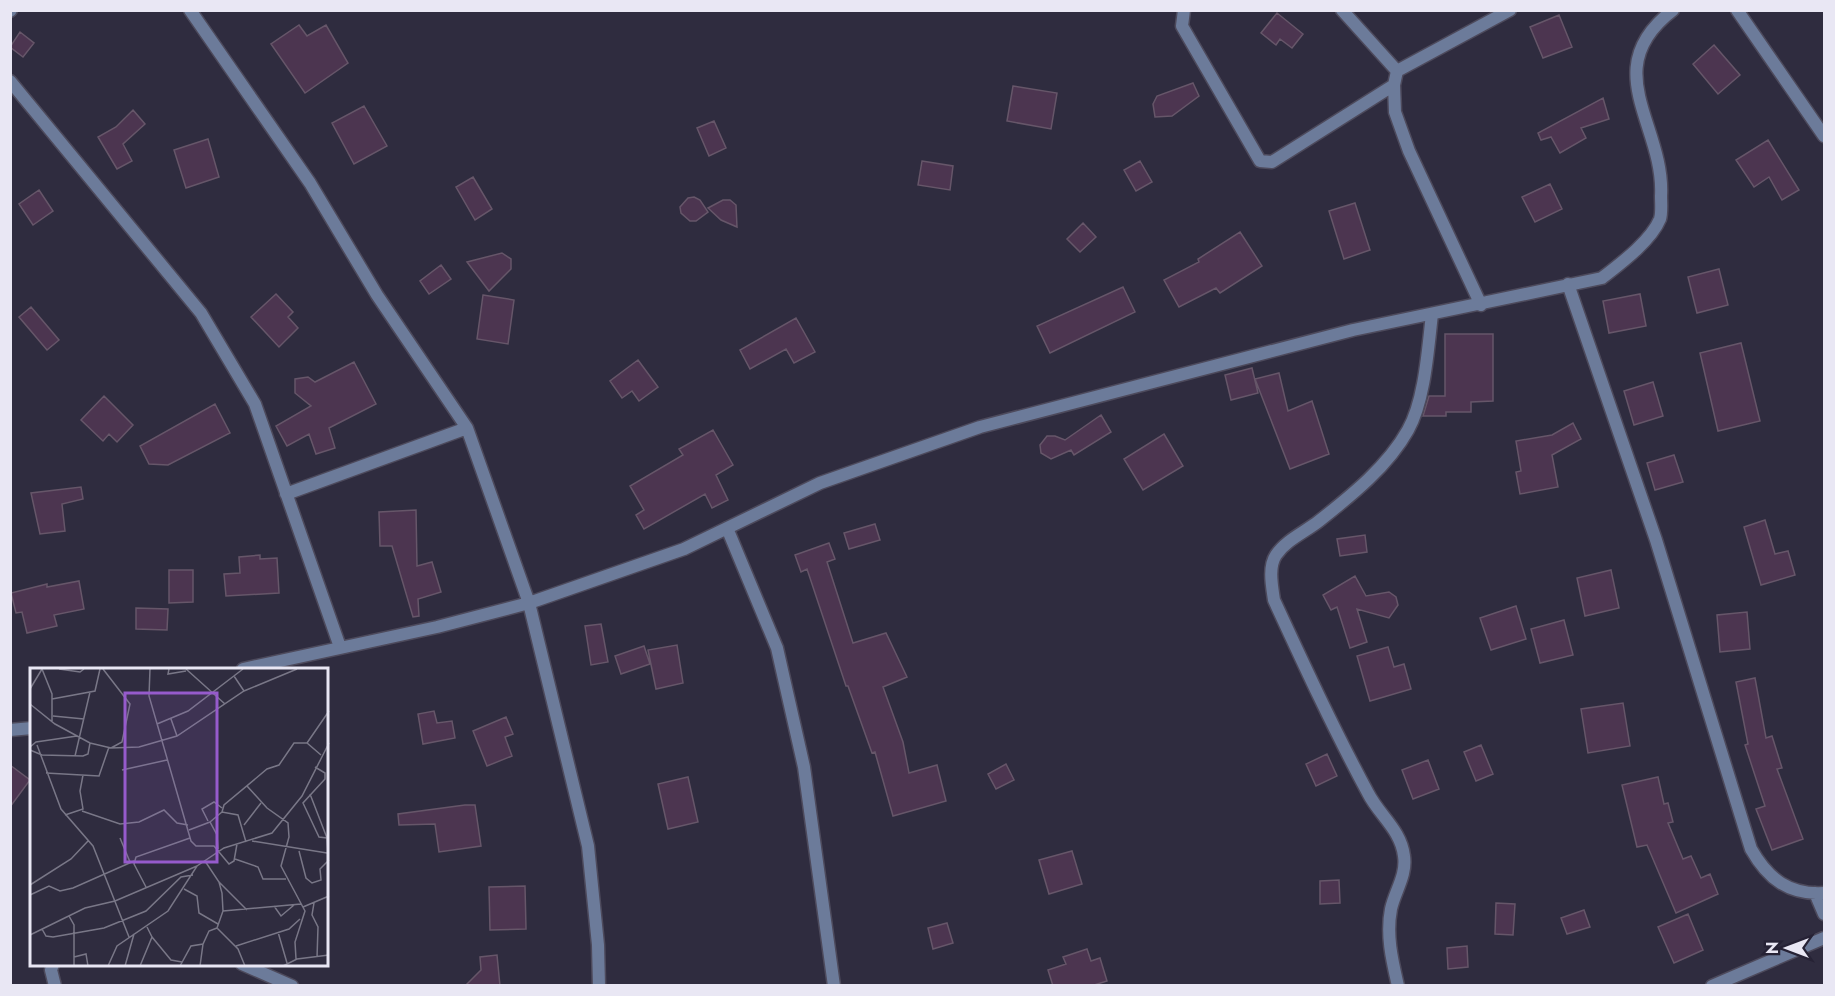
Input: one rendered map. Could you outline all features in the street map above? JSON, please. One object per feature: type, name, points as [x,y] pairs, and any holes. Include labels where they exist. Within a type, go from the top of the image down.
[{"type":"street","points":[[190,10],[310,183],[377,296],[467,428],[529,603],[588,846],[598,945],[599,986]]},
{"type":"street","points":[[1184,10],[1182,26],[1260,160],[1272,162],[1394,85]]},
{"type":"street","points":[[1342,10],[1397,71]]},
{"type":"street","points":[[1481,305],[1409,151],[1395,112],[1394,85],[1397,71],[1510,10]]},
{"type":"street","points":[[247,668],[437,627],[529,603],[684,549],[820,483],[980,427],[1353,330],[1602,278],[1634,254],[1660,219],[1662,184],[1635,75],[1642,45],[1653,25],[1672,10]]},
{"type":"street","points":[[1737,10],[1823,132]]},
{"type":"street","points":[[10,81],[201,313],[255,404],[340,647]]},
{"type":"street","points":[[1568,284],[1656,540],[1751,849],[1761,868],[1785,887],[1798,892],[1820,893],[1824,914]]},
{"type":"street","points":[[1398,986],[1389,950],[1392,908],[1404,871],[1401,843],[1397,833],[1369,796],[1278,610],[1274,600],[1272,567],[1275,556],[1286,544],[1319,522],[1389,459],[1410,428],[1426,374],[1432,314]]},
{"type":"street","points":[[286,494],[467,428]]},
{"type":"street","points":[[727,528],[777,648],[804,767],[834,986]]},
{"type":"street","points":[[10,730],[30,728]]},
{"type":"street","points":[[1712,986],[1824,938]]},
{"type":"street","points":[[53,966],[51,970],[55,986]]},
{"type":"street","points":[[247,966],[292,986]]},
{"type":"building","points":[[1277,13],[1303,34],[1292,48],[1280,39],[1276,45],[1261,33]]},
{"type":"building","points":[[1559,15],[1572,47],[1543,58],[1530,27]]},
{"type":"building","points":[[299,25],[307,36],[326,25],[348,63],[305,93],[271,44]]},
{"type":"building","points":[[20,32],[34,43],[23,57],[10,47]]},
{"type":"building","points":[[1714,45],[1740,75],[1718,94],[1693,64]]},
{"type":"building","points":[[1193,83],[1199,96],[1172,116],[1155,117],[1153,104],[1157,96]]},
{"type":"building","points":[[1013,86],[1057,93],[1051,129],[1007,121]]},
{"type":"building","points":[[1603,98],[1609,119],[1581,128],[1586,138],[1560,153],[1551,137],[1541,140],[1538,133]]},
{"type":"building","points":[[364,106],[387,146],[354,164],[332,123]]},
{"type":"building","points":[[133,110],[145,124],[123,144],[132,161],[117,169],[98,137],[116,127]]},
{"type":"building","points":[[714,121],[726,148],[709,156],[697,128]]},
{"type":"building","points":[[208,139],[219,177],[186,188],[174,150]]},
{"type":"building","points":[[1768,140],[1799,190],[1782,200],[1769,177],[1754,187],[1736,160]]},
{"type":"building","points":[[922,161],[953,166],[950,190],[918,185]]},
{"type":"building","points":[[1140,161],[1152,182],[1136,191],[1124,170]]},
{"type":"building","points":[[473,177],[492,209],[475,220],[456,187]]},
{"type":"building","points":[[1550,184],[1562,209],[1535,222],[1522,197]]},
{"type":"building","points":[[39,190],[53,211],[33,225],[19,204]]},
{"type":"building","points":[[694,197],[700,200],[708,212],[696,221],[690,221],[681,213],[680,207],[688,198]]},
{"type":"building","points":[[723,200],[730,200],[736,205],[737,227],[721,220],[708,208]]},
{"type":"building","points":[[1355,203],[1370,250],[1344,259],[1329,211]]},
{"type":"building","points":[[1083,223],[1096,237],[1080,252],[1067,239]]},
{"type":"building","points":[[1240,232],[1262,266],[1220,293],[1216,288],[1179,307],[1164,280],[1199,262],[1198,259]]},
{"type":"building","points":[[502,253],[511,259],[511,269],[489,291],[467,262]]},
{"type":"building","points":[[441,265],[451,279],[429,294],[420,281]]},
{"type":"building","points":[[1719,269],[1728,305],[1697,313],[1688,277]]},
{"type":"building","points":[[1123,287],[1135,312],[1050,353],[1037,326]]},
{"type":"building","points":[[276,294],[293,312],[288,317],[298,328],[279,347],[251,317]]},
{"type":"building","points":[[1640,294],[1646,326],[1609,333],[1603,301]]},
{"type":"building","points":[[483,295],[514,300],[508,344],[477,339]]},
{"type":"building","points":[[31,307],[59,340],[47,350],[19,317]]},
{"type":"building","points":[[796,318],[815,352],[794,363],[786,349],[750,369],[740,350]]},
{"type":"building","points":[[1445,334],[1493,334],[1493,401],[1471,402],[1471,412],[1446,412],[1446,416],[1423,416],[1429,396],[1445,396]]},
{"type":"building","points":[[1741,343],[1760,421],[1718,431],[1700,353]]},
{"type":"building","points":[[638,360],[658,387],[639,401],[632,391],[622,398],[610,381]]},
{"type":"building","points":[[354,362],[376,404],[329,428],[335,448],[316,454],[309,434],[287,446],[276,426],[311,406],[295,393],[295,379],[308,377],[315,382]]},
{"type":"building","points":[[1252,368],[1258,393],[1231,400],[1225,375]]},
{"type":"building","points":[[1279,373],[1288,411],[1312,401],[1329,454],[1290,469],[1255,379]]},
{"type":"building","points":[[1653,382],[1663,416],[1634,425],[1624,391]]},
{"type":"building","points":[[104,396],[133,425],[117,442],[109,434],[103,441],[81,420]]},
{"type":"building","points":[[215,404],[230,433],[168,465],[149,464],[140,446]]},
{"type":"building","points":[[1101,415],[1111,432],[1074,455],[1071,450],[1051,459],[1041,453],[1040,445],[1047,436],[1065,440]]},
{"type":"building","points":[[1573,423],[1581,439],[1552,455],[1558,487],[1520,494],[1516,472],[1521,471],[1516,441],[1552,435]]},
{"type":"building","points":[[713,430],[733,465],[716,475],[728,500],[712,508],[705,494],[644,529],[636,515],[644,510],[630,486],[683,455],[679,449]]},
{"type":"building","points":[[1164,434],[1183,466],[1143,490],[1124,459]]},
{"type":"building","points":[[1674,455],[1683,482],[1655,490],[1647,463]]},
{"type":"building","points":[[81,487],[83,499],[62,504],[65,531],[40,534],[31,493]]},
{"type":"building","points":[[416,510],[417,566],[432,562],[441,592],[418,599],[419,616],[413,617],[392,546],[380,546],[379,512]]},
{"type":"building","points":[[1765,520],[1775,554],[1788,551],[1795,575],[1761,585],[1744,527]]},
{"type":"building","points":[[875,524],[880,540],[849,549],[844,533]]},
{"type":"building","points":[[1365,535],[1367,552],[1340,556],[1337,539]]},
{"type":"building","points":[[829,543],[835,559],[827,562],[853,643],[886,633],[907,677],[883,687],[903,742],[909,773],[937,765],[946,801],[893,816],[875,752],[872,753],[848,686],[846,686],[807,569],[801,572],[795,555]]},
{"type":"building","points":[[260,555],[260,559],[277,558],[279,593],[226,596],[224,574],[240,573],[239,557]]},
{"type":"building","points":[[169,570],[193,570],[193,602],[169,603]]},
{"type":"building","points":[[1611,570],[1619,608],[1585,616],[1577,578]]},
{"type":"building","points":[[1355,576],[1366,596],[1389,592],[1396,597],[1398,605],[1389,618],[1357,609],[1367,642],[1350,648],[1337,607],[1331,610],[1323,595]]},
{"type":"building","points":[[79,581],[84,609],[54,615],[57,626],[27,633],[22,612],[16,613],[11,593],[47,584],[47,587]]},
{"type":"building","points":[[1516,606],[1526,639],[1491,650],[1480,618]]},
{"type":"building","points":[[136,608],[168,609],[167,630],[136,629]]},
{"type":"building","points":[[1747,612],[1750,649],[1720,652],[1717,615]]},
{"type":"building","points":[[1564,620],[1573,655],[1540,663],[1531,629]]},
{"type":"building","points":[[601,624],[608,662],[591,665],[585,626]]},
{"type":"building","points":[[677,645],[683,683],[656,689],[648,650]]},
{"type":"building","points":[[644,646],[650,664],[621,674],[615,656]]},
{"type":"building","points":[[1388,647],[1394,667],[1404,664],[1411,689],[1370,701],[1357,656]]},
{"type":"building","points":[[1755,678],[1766,738],[1772,736],[1782,768],[1777,769],[1803,839],[1772,850],[1756,809],[1765,806],[1745,745],[1748,744],[1736,682]]},
{"type":"building","points":[[1623,703],[1630,746],[1588,753],[1581,709]]},
{"type":"building","points":[[434,711],[437,723],[452,721],[455,738],[423,744],[418,714]]},
{"type":"building","points":[[506,717],[513,734],[505,737],[512,756],[487,766],[473,731]]},
{"type":"building","points":[[1481,745],[1493,774],[1476,781],[1464,752]]},
{"type":"building","points":[[1327,754],[1337,776],[1316,786],[1306,764]]},
{"type":"building","points":[[1428,760],[1439,789],[1413,799],[1402,770]]},
{"type":"building","points":[[1006,764],[1014,780],[996,789],[988,774]]},
{"type":"building","points":[[10,765],[30,780],[10,807]]},
{"type":"building","points":[[688,777],[698,822],[668,829],[658,784]]},
{"type":"building","points":[[1658,777],[1664,804],[1668,803],[1673,822],[1668,823],[1683,859],[1691,856],[1701,878],[1710,874],[1718,894],[1676,913],[1647,845],[1637,847],[1622,785]]},
{"type":"building","points":[[475,805],[481,846],[439,852],[435,824],[399,825],[398,814]]},
{"type":"building","points":[[1072,851],[1082,884],[1049,894],[1039,860]]},
{"type":"building","points":[[1339,880],[1340,903],[1320,904],[1320,881]]},
{"type":"building","points":[[525,886],[526,929],[490,930],[489,887]]},
{"type":"building","points":[[1496,903],[1515,904],[1513,935],[1495,934]]},
{"type":"building","points":[[1584,910],[1590,927],[1567,934],[1561,918]]},
{"type":"building","points":[[1688,914],[1703,950],[1674,963],[1658,927]]},
{"type":"building","points":[[947,923],[953,943],[933,949],[928,928]]},
{"type":"building","points":[[1467,946],[1468,967],[1448,969],[1447,948]]},
{"type":"building","points":[[1087,949],[1091,961],[1100,958],[1107,981],[1091,986],[1053,986],[1048,970],[1066,964],[1063,957]]},
{"type":"building","points":[[497,955],[500,986],[465,986],[481,970],[480,957]]}]
